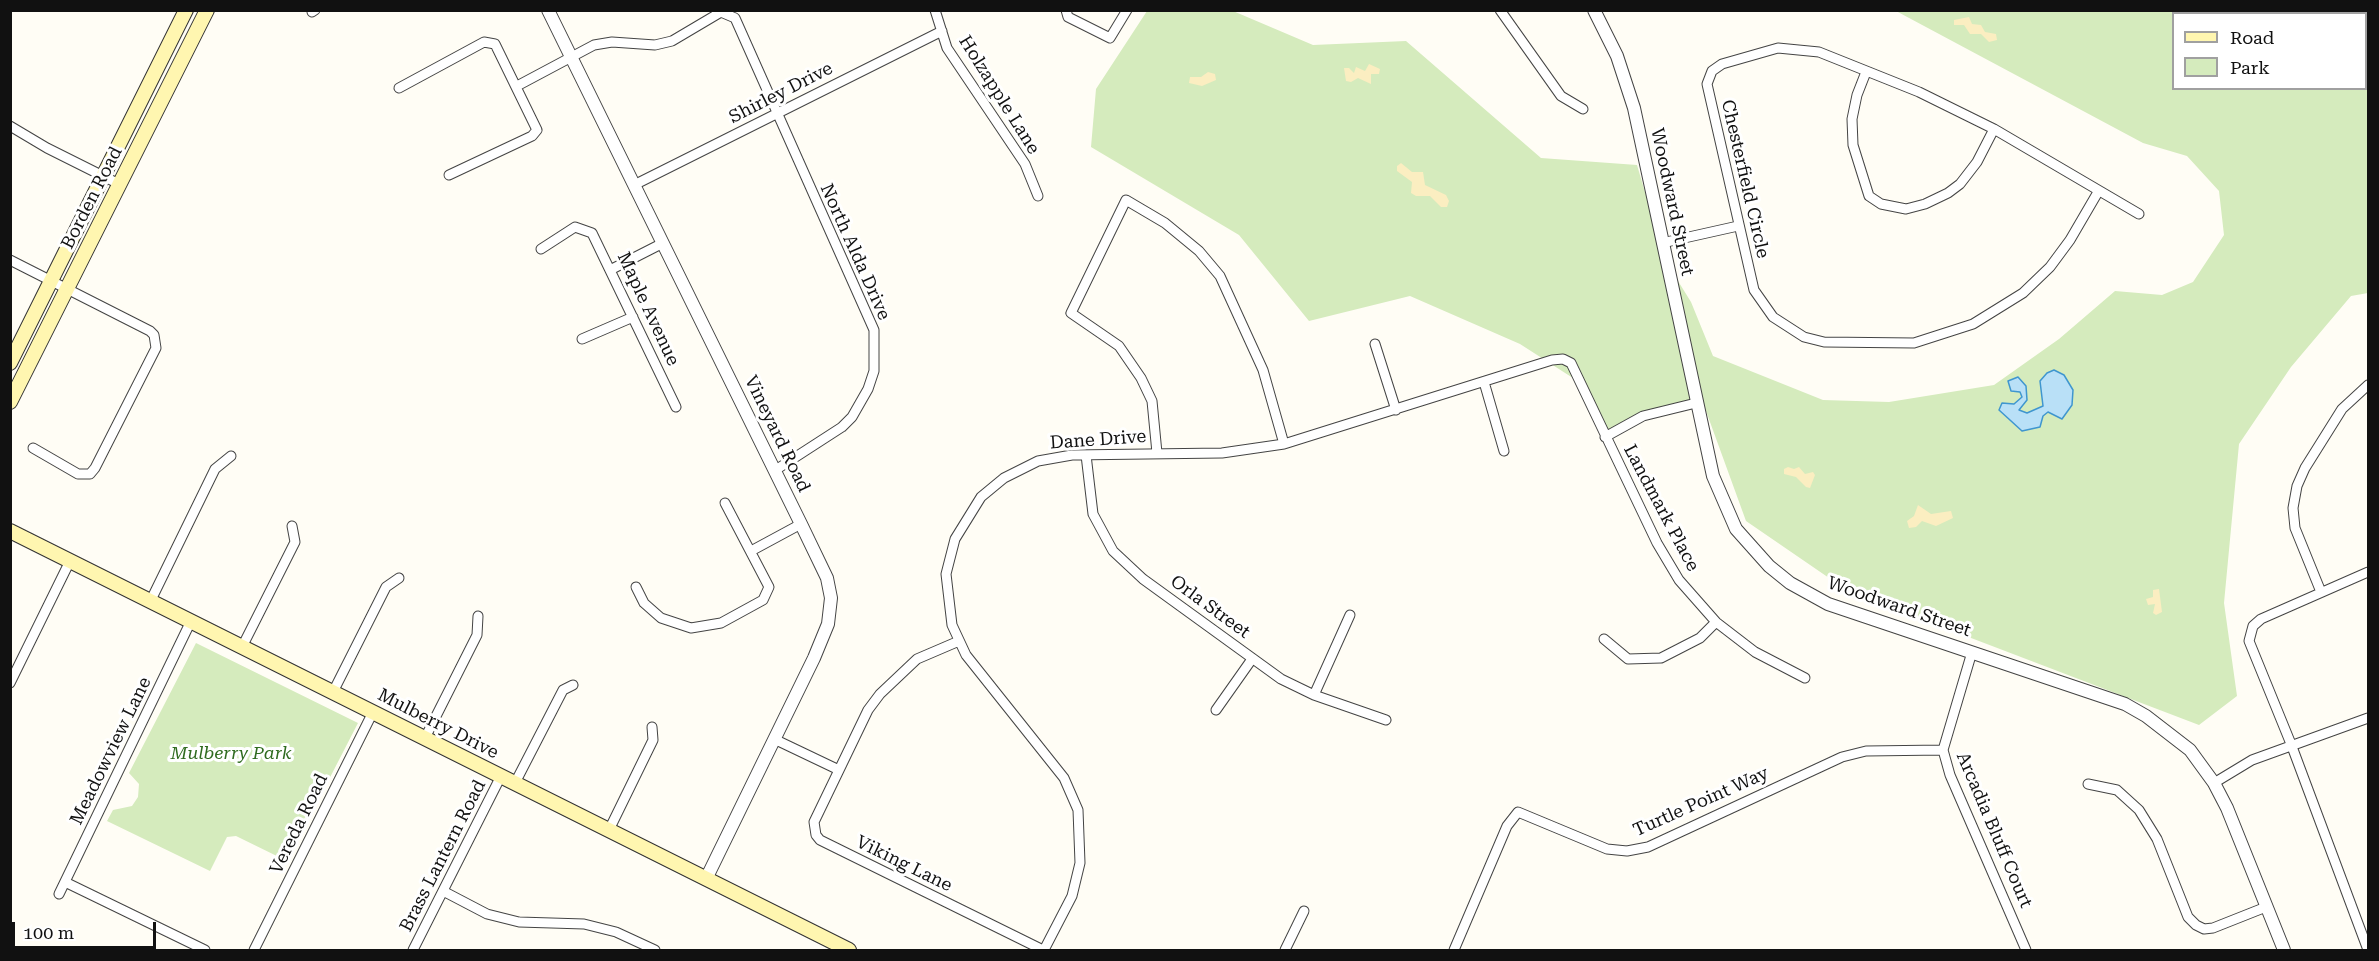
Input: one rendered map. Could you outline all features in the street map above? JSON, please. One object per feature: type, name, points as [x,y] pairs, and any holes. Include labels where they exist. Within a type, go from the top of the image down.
[{"type":"main road","name":"Borden Road","points":[[10,363],[186,10]]},
{"type":"main road","name":"Borden Road","points":[[10,402],[207,10]]},
{"type":"main road","name":"Mulberry Drive","points":[[10,531],[849,951]]},
{"type":"street","name":"Vineyard Road","points":[[548,10],[636,184],[827,578],[831,598],[830,613],[814,658],[706,879]]},
{"type":"street","name":"Holzapple Lane","points":[[935,10],[947,48],[1024,164],[1038,196]]},
{"type":"street","points":[[1066,10],[1068,17],[1110,38],[1124,13]]},
{"type":"street","points":[[1500,10],[1561,96],[1583,109]]},
{"type":"street","name":"Woodward Street","points":[[1594,10],[1617,56],[1634,108],[1713,476],[1726,512],[1736,529],[1769,566],[1790,584],[1828,604],[2126,704],[2190,750],[2214,783],[2227,808],[2284,951]]},
{"type":"street","name":"North Alda Drive","points":[[572,57],[594,45],[612,42],[655,45],[672,41],[721,12],[735,18],[874,330],[874,371],[868,389],[852,417],[842,427],[774,471]]},
{"type":"street","name":"Shirley Drive","points":[[636,184],[942,31]]},
{"type":"street","points":[[399,88],[484,42],[495,44],[537,125],[532,136],[449,175]]},
{"type":"street","name":"Chesterfield Circle","points":[[2098,192],[2070,240],[2050,267],[2023,293],[1973,324],[1914,343],[1824,342],[1791,331],[1773,317],[1754,290],[1707,84],[1712,71],[1722,64],[1778,48],[1819,52],[1919,93],[1994,129],[2139,214]]},
{"type":"street","points":[[517,86],[572,57]]},
{"type":"street","points":[[1866,72],[1857,95],[1852,119],[1854,145],[1869,196],[1881,204],[1906,208],[1924,204],[1948,193],[1960,184],[1977,162],[1994,129]]},
{"type":"street","points":[[10,126],[119,184]]},
{"type":"street","points":[[1156,453],[1152,402],[1141,378],[1119,346],[1071,313],[1126,200],[1165,223],[1198,251],[1220,276],[1263,370],[1284,444]]},
{"type":"street","points":[[1662,243],[1738,226]]},
{"type":"street","name":"Maple Avenue","points":[[541,249],[575,227],[584,228],[592,233],[612,270],[676,407]]},
{"type":"street","points":[[612,270],[663,243]]},
{"type":"street","points":[[10,260],[68,287],[150,331],[154,335],[156,348],[90,474],[78,474],[33,448]]},
{"type":"street","points":[[582,339],[633,317]]},
{"type":"street","points":[[1375,344],[1396,411]]},
{"type":"street","name":"Dane Drive","points":[[1044,951],[1072,896],[1080,863],[1078,810],[1064,778],[966,656],[952,625],[946,574],[955,540],[981,497],[1004,478],[1038,461],[1086,455],[1222,453],[1284,444],[1396,411],[1552,360],[1563,359],[1571,363],[1605,437]]},
{"type":"street","points":[[1484,382],[1504,451]]},
{"type":"street","points":[[2321,592],[2295,528],[2293,508],[2297,486],[2342,409],[2368,385]]},
{"type":"street","points":[[1605,437],[1643,416],[1696,403]]},
{"type":"street","name":"Landmark Place","points":[[1605,437],[1679,580],[1716,621],[1755,652],[1805,678]]},
{"type":"street","name":"Orla Street","points":[[1086,455],[1093,514],[1113,551],[1143,579],[1281,679],[1314,696],[1386,720]]},
{"type":"street","points":[[150,602],[215,469],[231,456]]},
{"type":"street","points":[[636,587],[644,603],[661,618],[691,628],[721,623],[763,600],[769,587],[725,503]]},
{"type":"street","points":[[751,551],[801,524]]},
{"type":"street","points":[[242,647],[295,542],[292,526]]},
{"type":"street","points":[[10,682],[70,561]]},
{"type":"street","points":[[2368,572],[2261,619],[2253,626],[2249,640],[2291,744],[2368,951]]},
{"type":"street","points":[[333,692],[386,587],[399,578]]},
{"type":"street","points":[[1314,696],[1350,615]]},
{"type":"street","points":[[425,738],[477,635],[478,616]]},
{"type":"street","name":"Meadowview Lane","points":[[59,894],[191,621]]},
{"type":"street","points":[[1604,639],[1628,659],[1661,658],[1700,638],[1716,621]]},
{"type":"street","name":"Viking Lane","points":[[959,641],[917,659],[886,685],[868,710],[838,770],[814,822],[816,835],[820,840],[1044,951]]},
{"type":"street","name":"Arcadia Bluff Court","points":[[1972,652],[1943,750],[1950,775],[2026,951]]},
{"type":"street","points":[[1216,710],[1252,659]]},
{"type":"street","points":[[515,783],[563,690],[573,685]]},
{"type":"street","name":"Vereda Road","points":[[255,951],[373,712]]},
{"type":"street","points":[[2214,783],[2252,760],[2368,718]]},
{"type":"street","points":[[609,830],[653,741],[652,727]]},
{"type":"street","points":[[774,739],[838,770]]},
{"type":"street","name":"Turtle Point Way","points":[[1454,951],[1506,826],[1518,812],[1607,849],[1627,851],[1648,847],[1842,757],[1866,751],[1943,750]]},
{"type":"street","name":"Brass Lantern Road","points":[[413,951],[501,776]]},
{"type":"street","points":[[2088,784],[2117,790],[2139,810],[2157,839],[2188,917],[2196,926],[2204,929],[2213,928],[2266,907]]},
{"type":"street","points":[[65,882],[205,951]]},
{"type":"street","points":[[444,891],[487,914],[519,922],[584,924],[616,932],[655,951]]},
{"type":"street","points":[[1285,951],[1304,911]]},
{"type":"green space","points":[[1147,11],[1233,11],[1313,45],[1406,41],[1541,158],[1637,165],[1665,260],[1691,302],[1713,356],[1823,400],[1889,402],[1994,385],[2059,339],[2115,291],[2162,295],[2193,282],[2224,235],[2219,191],[2187,156],[2143,143],[1896,11],[2368,11],[2368,293],[2351,296],[2291,367],[2239,444],[2224,603],[2237,696],[2199,725],[1848,591],[1746,521],[1690,367],[1697,403],[1651,414],[1605,436],[1576,380],[1520,344],[1410,296],[1309,321],[1239,235],[1091,147],[1096,89]]},
{"type":"green space","name":"Mulberry Park","points":[[196,643],[358,723],[287,861],[236,836],[227,837],[210,871],[107,821],[113,810],[132,806],[138,797],[139,784],[129,773]]},
{"type":"sand","points":[[1969,17],[1972,24],[1981,25],[1985,32],[1996,34],[1997,40],[1989,42],[1981,34],[1970,34],[1964,25],[1954,25],[1954,20]]},
{"type":"sand","points":[[1369,64],[1380,69],[1379,74],[1371,74],[1371,84],[1358,78],[1351,82],[1346,81],[1344,68],[1349,68],[1354,73],[1356,67],[1365,71]]},
{"type":"sand","points":[[1208,72],[1215,74],[1216,80],[1202,86],[1189,83],[1190,77],[1201,77]]},
{"type":"sand","points":[[1401,163],[1412,172],[1423,172],[1425,185],[1446,195],[1449,201],[1447,207],[1441,207],[1430,196],[1416,196],[1411,193],[1412,182],[1397,171],[1397,166]]},
{"type":"sand","points":[[1788,467],[1794,469],[1799,467],[1805,474],[1813,472],[1815,475],[1810,488],[1796,477],[1784,474],[1784,469]]},
{"type":"sand","points":[[1918,505],[1931,514],[1951,511],[1953,518],[1936,526],[1922,521],[1916,527],[1909,528],[1907,521],[1914,516]]},
{"type":"sand","points":[[2159,589],[2162,612],[2156,615],[2153,613],[2155,604],[2148,605],[2146,599],[2153,597],[2153,590]]},
{"type":"water","points":[[2054,370],[2064,375],[2073,390],[2072,405],[2062,419],[2048,412],[2043,416],[2040,427],[2022,431],[1999,410],[2002,403],[2014,404],[2022,397],[2020,392],[2011,391],[2008,381],[2018,377],[2026,386],[2027,400],[2019,410],[2027,413],[2043,406],[2040,381],[2047,373]]}]
